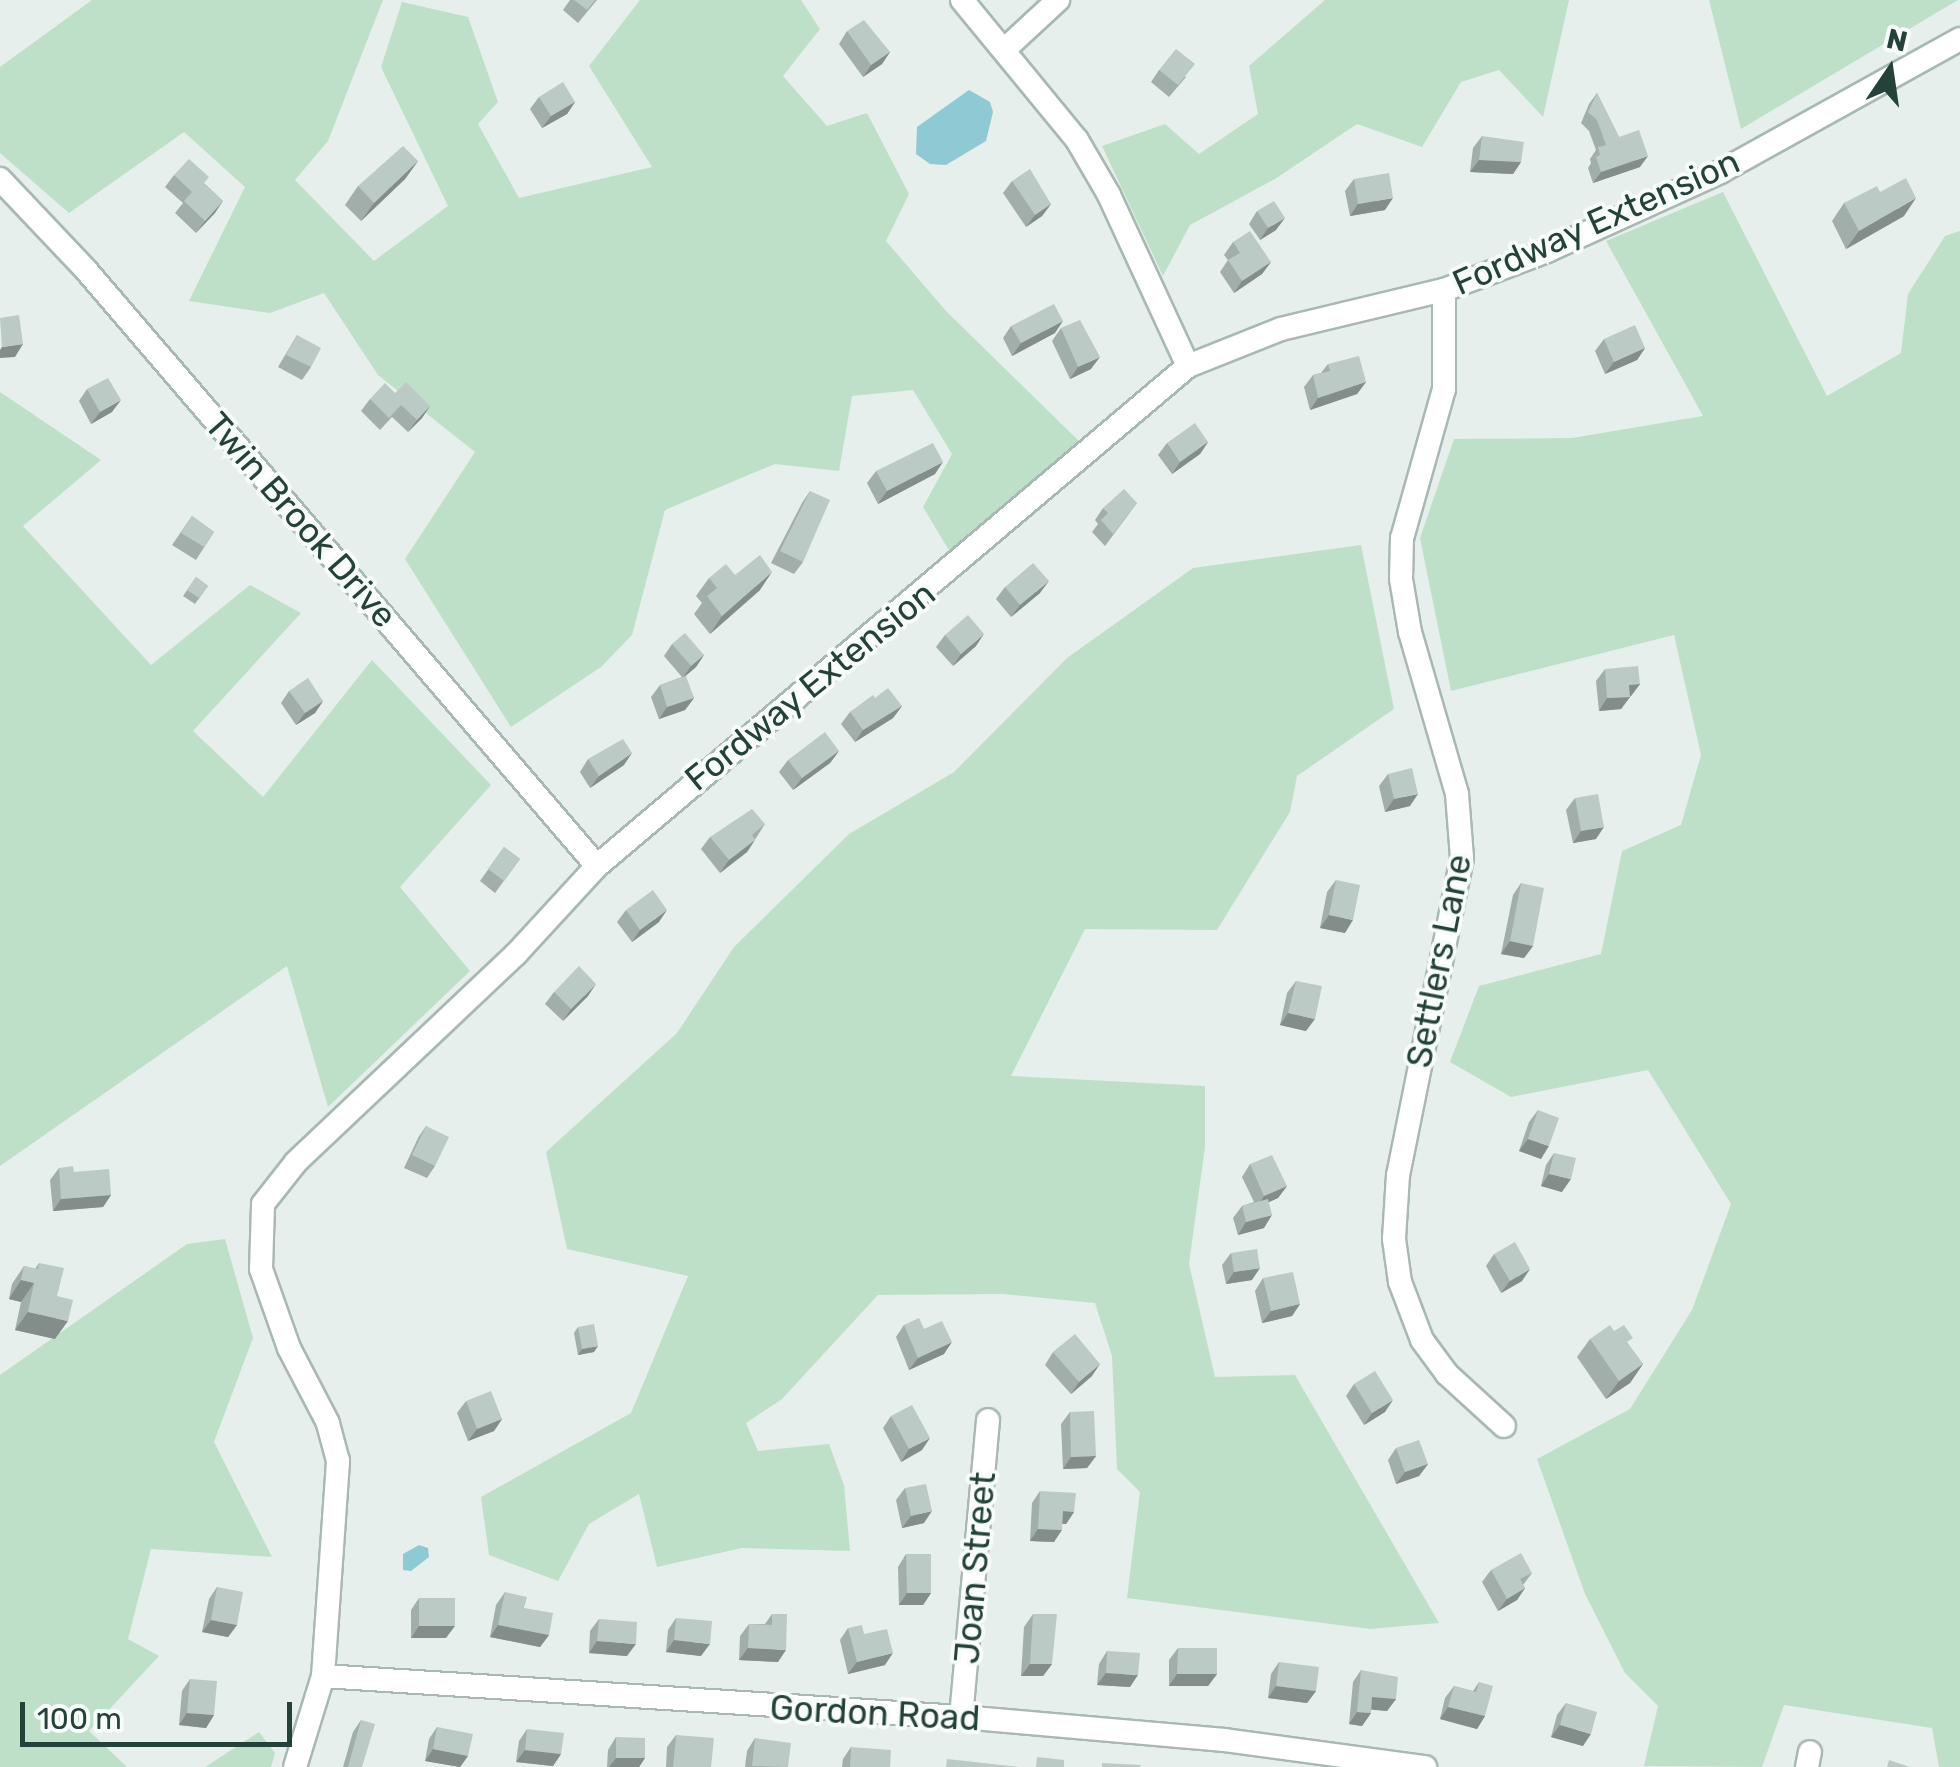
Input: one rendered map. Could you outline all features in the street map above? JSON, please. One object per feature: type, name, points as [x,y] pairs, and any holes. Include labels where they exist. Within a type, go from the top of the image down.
[{"type":"street","points":[[962,0],[1077,140],[1109,195],[1188,366]]},
{"type":"street","points":[[1004,50],[1058,0]]},
{"type":"street","name":"Fordway Extension","points":[[295,1767],[323,1676],[338,1460],[328,1423],[264,1288],[260,1250],[264,1204],[296,1162],[516,954],[597,866],[1188,366],[1281,329],[1444,290],[1547,251],[1720,172],[1960,39]]},
{"type":"street","name":"Twin Brook Drive","points":[[0,179],[112,299],[597,866]]},
{"type":"street","name":"Settlers Lane","points":[[1444,290],[1444,389],[1402,538],[1401,579],[1410,632],[1457,794],[1462,858],[1398,1175],[1394,1239],[1400,1282],[1422,1340],[1447,1374],[1504,1426]]},
{"type":"street","name":"Joan Street","points":[[961,1717],[988,1420]]},
{"type":"street","name":"Gordon Road","points":[[323,1676],[961,1717],[1225,1740],[1425,1767]]},
{"type":"green space","points":[[92,0],[383,0],[328,141],[295,180],[374,261],[448,206],[381,67],[402,2],[468,17],[498,102],[478,124],[519,198],[652,167],[589,66],[640,0],[801,0],[820,29],[783,76],[827,126],[867,113],[909,194],[886,241],[946,311],[1079,441],[950,552],[923,507],[952,454],[913,390],[852,396],[839,471],[775,464],[665,510],[632,635],[601,667],[511,727],[405,559],[475,452],[378,375],[324,293],[270,313],[189,301],[245,187],[184,132],[69,213],[0,153],[0,67]]},
{"type":"green space","points":[[1325,0],[1569,0],[1543,117],[1499,70],[1461,82],[1422,147],[1357,124],[1275,179],[1190,225],[1163,276],[1102,146],[1165,124],[1199,154],[1258,114],[1249,66]]},
{"type":"green space","points":[[1709,0],[1958,0],[1741,129]]},
{"type":"green space","points":[[1723,192],[1827,396],[1901,353],[1908,294],[1945,236],[1960,231],[1960,1767],[1939,1767],[1932,1728],[1784,1705],[1762,1767],[1644,1766],[1658,1706],[1625,1673],[1585,1594],[1537,1459],[1630,1409],[1692,1310],[1731,1204],[1648,1070],[1511,1097],[1450,1062],[1479,986],[1601,954],[1622,851],[1681,825],[1701,755],[1674,635],[1451,691],[1420,538],[1454,439],[1572,438],[1703,416],[1606,241]]},
{"type":"green space","points":[[0,392],[101,460],[23,526],[151,665],[250,585],[301,613],[193,731],[263,797],[372,660],[491,785],[400,887],[470,971],[328,1107],[287,966],[0,1166]]},
{"type":"green space","points":[[1361,545],[1394,709],[1297,776],[1290,812],[1217,930],[1085,929],[1011,1076],[1205,1086],[1205,1147],[1189,1264],[1215,1377],[1295,1375],[1439,1623],[1370,1629],[1127,1598],[1140,1492],[1117,1469],[1112,1356],[1095,1303],[1002,1294],[878,1295],[782,1399],[746,1423],[758,1451],[829,1444],[844,1485],[850,1551],[742,1548],[657,1567],[639,1494],[589,1524],[558,1581],[489,1555],[481,1497],[631,1413],[688,1276],[567,1249],[546,1152],[677,1033],[734,947],[849,834],[954,772],[1067,658],[1193,568]]},
{"type":"green space","points":[[225,1239],[253,1338],[214,1442],[272,1557],[151,1549],[128,1639],[159,1656],[89,1731],[127,1767],[0,1767],[0,1375],[187,1244]]},
{"type":"green space","points":[[259,1732],[275,1753],[271,1767],[205,1767]]},
{"type":"water","points":[[969,90],[990,102],[993,112],[986,141],[946,165],[930,164],[916,154],[917,127]]},
{"type":"water","points":[[419,1545],[428,1548],[429,1557],[411,1571],[403,1570],[403,1554]]},
{"type":"building","points":[[574,0],[595,0],[587,10]]},
{"type":"building","points":[[864,20],[890,52],[871,65],[847,31]]},
{"type":"building","points":[[1176,49],[1195,64],[1178,85],[1159,70]]},
{"type":"building","points":[[563,82],[575,102],[551,116],[539,97]]},
{"type":"building","points":[[1597,93],[1619,137],[1639,130],[1648,156],[1601,172],[1596,157],[1600,155],[1598,147],[1606,145],[1597,120],[1588,112]]},
{"type":"building","points":[[1482,136],[1524,142],[1521,162],[1479,160]]},
{"type":"building","points":[[403,146],[418,161],[374,203],[358,186]]},
{"type":"building","points":[[189,159],[209,177],[204,183],[223,201],[205,221],[184,201],[192,192],[174,175]]},
{"type":"building","points":[[1030,169],[1051,204],[1035,215],[1012,181]]},
{"type":"building","points":[[1389,173],[1393,198],[1358,204],[1354,179]]},
{"type":"building","points":[[1906,178],[1916,198],[1859,231],[1844,203],[1877,186],[1880,192]]},
{"type":"building","points":[[1274,201],[1285,218],[1268,228],[1257,211]]},
{"type":"building","points":[[1250,231],[1271,262],[1242,281],[1228,260],[1240,253],[1233,242]]},
{"type":"building","points":[[1054,304],[1063,321],[1021,343],[1011,326]]},
{"type":"building","points":[[19,315],[23,344],[2,347],[0,318]]},
{"type":"building","points":[[1080,320],[1100,357],[1078,367],[1061,328]]},
{"type":"building","points":[[1635,325],[1645,348],[1614,362],[1604,339]]},
{"type":"building","points":[[297,335],[321,348],[311,367],[286,355]]},
{"type":"building","points":[[1359,356],[1366,382],[1318,398],[1313,375],[1330,371],[1328,364]]},
{"type":"building","points":[[108,378],[121,400],[100,412],[87,389]]},
{"type":"building","points":[[406,382],[430,406],[417,420],[401,405],[389,418],[370,399],[385,383],[395,393]]},
{"type":"building","points":[[1195,423],[1208,442],[1180,462],[1167,443]]},
{"type":"building","points":[[933,443],[943,462],[887,491],[876,471]]},
{"type":"building","points":[[1124,489],[1137,503],[1113,534],[1101,520],[1108,513],[1103,508]]},
{"type":"building","points":[[810,491],[830,500],[803,562],[780,551]]},
{"type":"building","points":[[192,516],[214,532],[204,547],[181,533]]},
{"type":"building","points":[[760,555],[772,572],[722,616],[707,596],[717,588],[709,578],[726,564],[735,575]]},
{"type":"building","points":[[1033,563],[1049,581],[1020,605],[1005,587]]},
{"type":"building","points":[[196,577],[208,586],[199,598],[187,590]]},
{"type":"building","points":[[968,615],[984,634],[961,654],[945,635]]},
{"type":"building","points":[[685,633],[704,655],[691,666],[672,644]]},
{"type":"building","points":[[1638,666],[1640,684],[1629,685],[1630,697],[1607,698],[1605,669]]},
{"type":"building","points":[[686,676],[694,698],[667,707],[660,685]]},
{"type":"building","points":[[308,678],[323,701],[305,713],[289,691]]},
{"type":"building","points":[[888,688],[902,706],[863,730],[850,712]]},
{"type":"building","points":[[825,732],[839,751],[802,778],[788,760]]},
{"type":"building","points":[[623,739],[632,753],[599,776],[588,759]]},
{"type":"building","points":[[1412,768],[1418,794],[1394,799],[1388,774]]},
{"type":"building","points":[[1598,794],[1604,827],[1581,831],[1575,798]]},
{"type":"building","points":[[752,809],[765,824],[752,835],[755,840],[729,860],[710,837]]},
{"type":"building","points":[[504,847],[520,859],[504,881],[488,869]]},
{"type":"building","points":[[1336,880],[1360,885],[1353,920],[1329,915]]},
{"type":"building","points":[[1521,883],[1544,888],[1533,946],[1510,941]]},
{"type":"building","points":[[653,890],[667,910],[640,930],[626,910]]},
{"type":"building","points":[[579,966],[596,984],[571,1009],[554,992]]},
{"type":"building","points":[[1296,981],[1322,986],[1315,1019],[1288,1013]]},
{"type":"building","points":[[1538,1110],[1559,1118],[1549,1146],[1528,1139]]},
{"type":"building","points":[[426,1126],[449,1137],[435,1166],[412,1155]]},
{"type":"building","points":[[1554,1153],[1576,1158],[1571,1179],[1549,1174]]},
{"type":"building","points":[[1272,1155],[1287,1186],[1264,1196],[1250,1164]]},
{"type":"building","points":[[73,1166],[74,1172],[109,1169],[111,1195],[61,1199],[59,1168]]},
{"type":"building","points":[[1268,1199],[1272,1215],[1246,1222],[1242,1206]]},
{"type":"building","points":[[1515,1242],[1530,1269],[1510,1281],[1494,1254]]},
{"type":"building","points":[[1257,1249],[1260,1268],[1234,1272],[1231,1253]]},
{"type":"building","points":[[39,1263],[64,1268],[57,1296],[73,1300],[68,1321],[28,1312],[34,1283],[21,1280],[24,1266],[38,1269]]},
{"type":"building","points":[[1293,1272],[1300,1304],[1271,1311],[1263,1278]]},
{"type":"building","points":[[919,1318],[924,1329],[942,1321],[952,1342],[918,1358],[904,1325]]},
{"type":"building","points":[[594,1324],[598,1346],[582,1349],[578,1327]]},
{"type":"building","points":[[1610,1325],[1614,1331],[1624,1325],[1633,1338],[1627,1342],[1643,1364],[1619,1381],[1590,1339]]},
{"type":"building","points":[[1075,1334],[1100,1364],[1079,1382],[1053,1352]]},
{"type":"building","points":[[1375,1371],[1393,1400],[1372,1413],[1354,1384]]},
{"type":"building","points":[[491,1391],[502,1419],[477,1429],[466,1401]]},
{"type":"building","points":[[912,1405],[930,1438],[909,1449],[891,1416]]},
{"type":"building","points":[[1094,1411],[1096,1456],[1071,1457],[1070,1412]]},
{"type":"building","points":[[1419,1440],[1428,1464],[1405,1472],[1396,1448]]},
{"type":"building","points":[[926,1484],[932,1511],[911,1516],[905,1488]]},
{"type":"building","points":[[1040,1491],[1076,1493],[1074,1512],[1063,1511],[1062,1530],[1038,1529]]},
{"type":"building","points":[[1521,1553],[1532,1573],[1520,1579],[1525,1588],[1507,1599],[1491,1570]]},
{"type":"building","points":[[906,1554],[931,1554],[931,1593],[907,1593]]},
{"type":"building","points":[[217,1587],[243,1592],[237,1625],[211,1620]]},
{"type":"building","points":[[505,1592],[527,1597],[524,1608],[553,1613],[549,1635],[498,1625]]},
{"type":"building","points":[[419,1598],[455,1598],[455,1626],[419,1626]]},
{"type":"building","points":[[772,1614],[787,1614],[786,1650],[748,1648],[749,1624],[772,1625]]},
{"type":"building","points":[[1033,1614],[1057,1614],[1052,1664],[1030,1664]]},
{"type":"building","points":[[676,1618],[712,1621],[710,1644],[674,1640]]},
{"type":"building","points":[[599,1619],[637,1622],[636,1644],[597,1641]]},
{"type":"building","points":[[862,1625],[864,1634],[887,1629],[893,1653],[857,1662],[848,1628]]},
{"type":"building","points":[[1178,1648],[1217,1648],[1217,1674],[1177,1674]]},
{"type":"building","points":[[1107,1651],[1140,1653],[1138,1675],[1106,1673]]},
{"type":"building","points":[[1279,1662],[1319,1667],[1316,1691],[1276,1686]]},
{"type":"building","points":[[1361,1670],[1398,1677],[1396,1699],[1372,1697],[1371,1713],[1357,1712]]},
{"type":"building","points":[[190,1679],[217,1681],[214,1715],[187,1713]]},
{"type":"building","points":[[1479,1682],[1493,1686],[1485,1716],[1448,1707],[1454,1686],[1476,1692]]},
{"type":"building","points":[[1566,1703],[1597,1712],[1591,1734],[1560,1725]]},
{"type":"building","points":[[361,1720],[375,1724],[362,1767],[348,1767]]},
{"type":"building","points":[[437,1727],[473,1734],[468,1756],[433,1749]]},
{"type":"building","points":[[527,1729],[564,1733],[561,1754],[525,1750]]},
{"type":"building","points":[[676,1735],[714,1738],[711,1767],[673,1767]]},
{"type":"building","points":[[616,1737],[645,1738],[645,1758],[616,1758]]},
{"type":"building","points":[[755,1738],[791,1743],[788,1767],[752,1766]]},
{"type":"building","points":[[851,1747],[891,1750],[890,1767],[850,1767]]},
{"type":"building","points":[[1037,1757],[1064,1760],[1064,1767],[1036,1767]]},
{"type":"building","points":[[947,1759],[1020,1767],[946,1767]]},
{"type":"building","points":[[1889,1760],[1910,1767],[1887,1767]]},
{"type":"building","points":[[1102,1763],[1141,1765],[1102,1767]]}]
